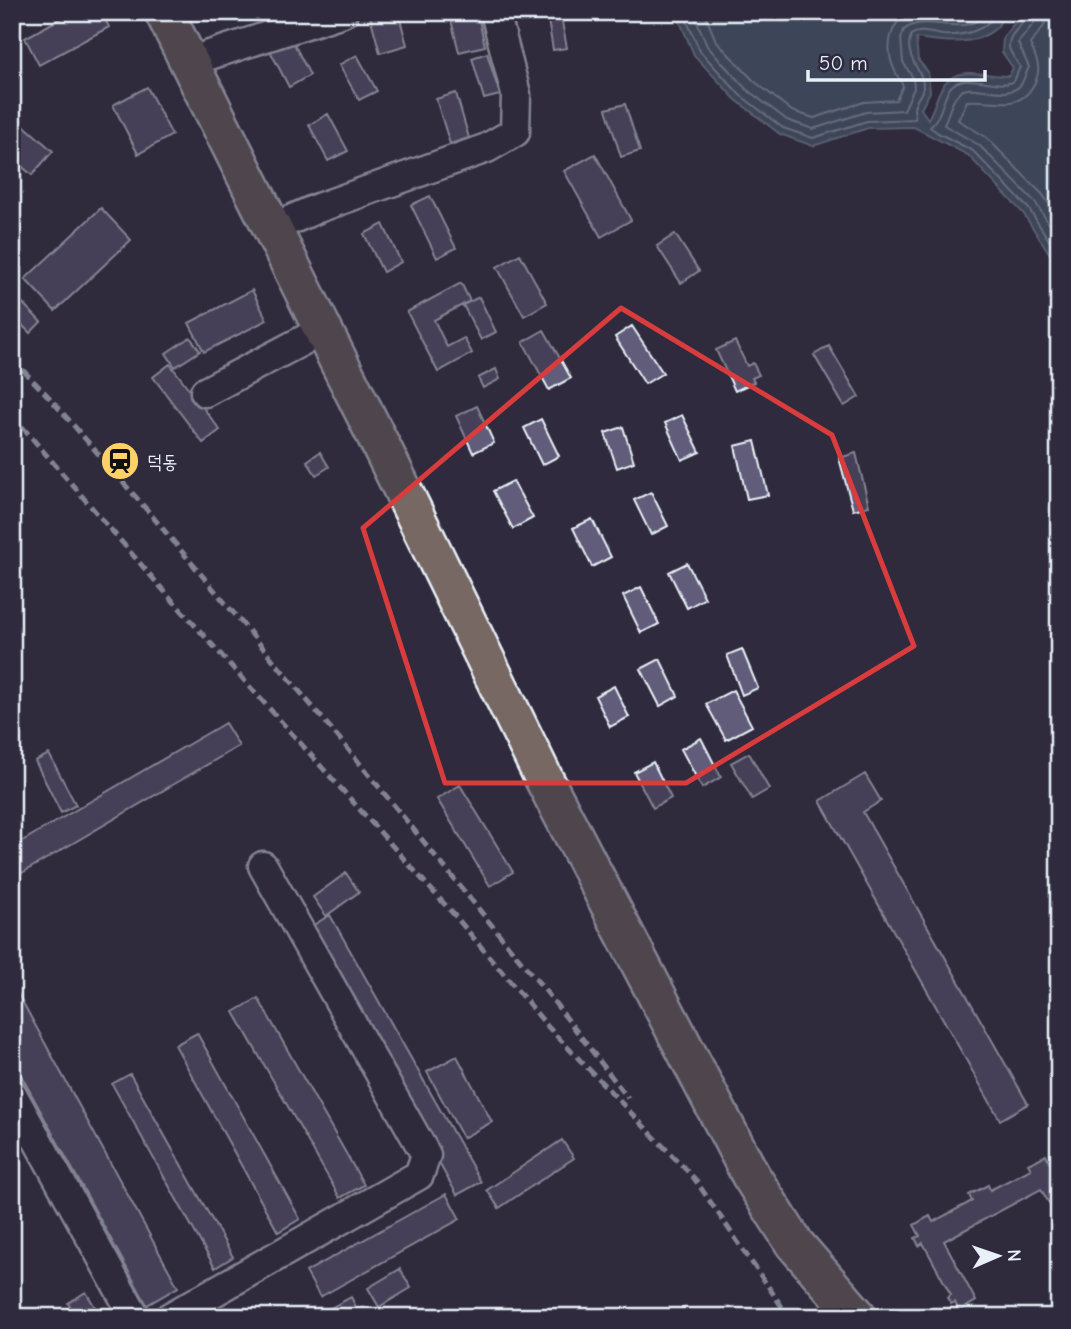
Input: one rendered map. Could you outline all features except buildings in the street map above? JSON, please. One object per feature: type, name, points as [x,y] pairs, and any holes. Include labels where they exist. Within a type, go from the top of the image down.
[{"type":"main road","points":[[164,12],[544,779],[751,1176],[794,1243],[858,1317]]},
{"type":"street","points":[[188,62],[343,12]]},
{"type":"street","points":[[272,228],[318,208],[486,148],[515,132],[516,94],[495,12]]},
{"type":"street","points":[[205,393],[323,330]]},
{"type":"street","points":[[170,1317],[419,1175],[426,1155],[263,866]]},
{"type":"street","points":[[12,1094],[136,1317]]},
{"type":"highlighted area","points":[[621,308],[832,435],[914,646],[686,783],[445,783],[363,528]]},
{"type":"water","points":[[676,12],[1004,12],[997,27],[979,38],[958,42],[916,38],[918,60],[928,72],[930,92],[921,109],[928,119],[942,87],[951,78],[967,73],[1009,76],[1013,68],[1002,52],[1003,37],[1024,12],[1059,12],[1059,268],[1023,213],[968,155],[914,127],[868,128],[813,146],[780,134],[736,100],[694,55]]},
{"type":"railway","points":[[12,359],[48,396],[147,510],[343,743],[548,994],[628,1098]]},
{"type":"railway","points":[[12,415],[157,583],[456,917],[549,1028],[694,1178],[789,1317]]},
{"type":"place","name":"덕동","points":[[120,461]]}]
